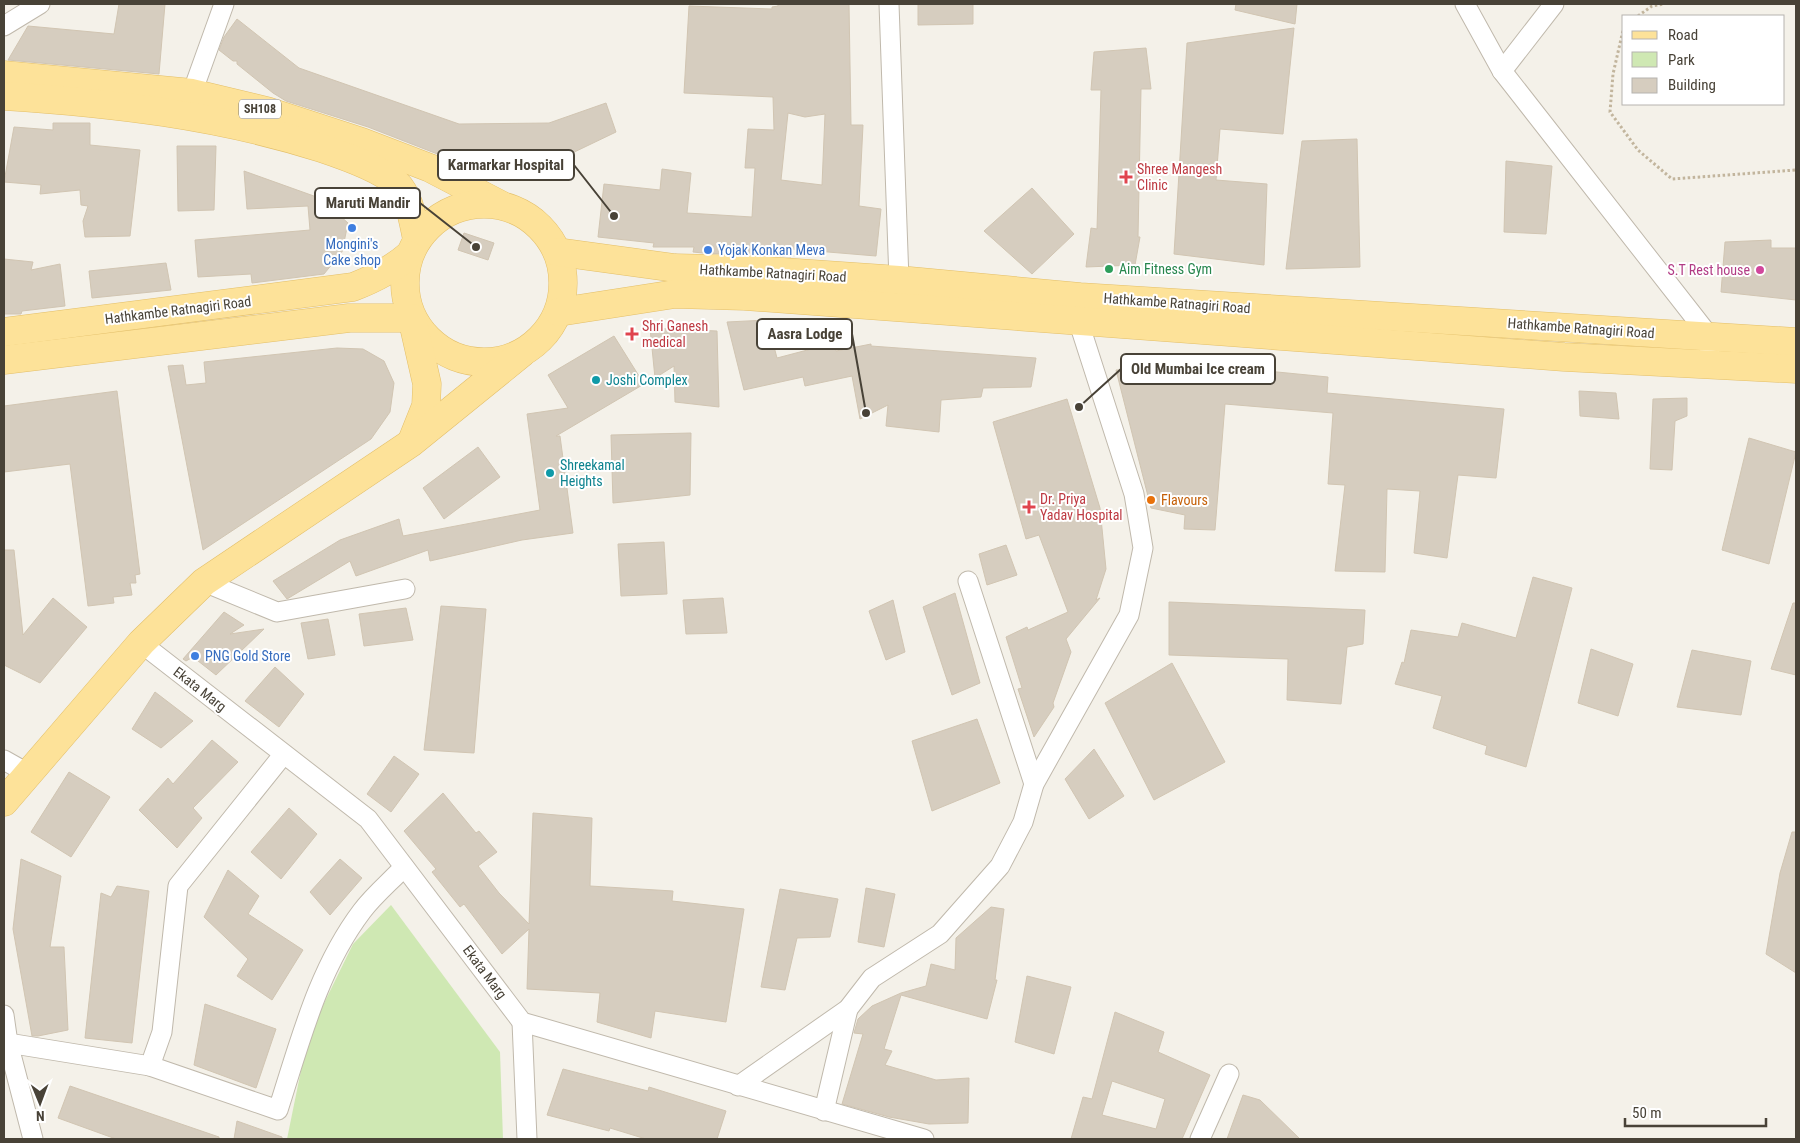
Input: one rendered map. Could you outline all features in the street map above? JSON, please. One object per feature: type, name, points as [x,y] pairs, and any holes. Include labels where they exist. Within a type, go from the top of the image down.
[{"type":"main road","name":"SH108","points":[[4,75],[192,93],[266,111],[362,142],[430,168],[501,205]]},
{"type":"main road","points":[[4,96],[116,105],[185,114],[251,127],[357,160],[397,183],[410,208],[413,247]]},
{"type":"main road","points":[[4,802],[15,767],[204,582],[411,443],[538,341],[559,312],[564,281],[558,252],[550,238],[536,223],[520,211],[501,205],[477,203],[453,209],[433,222],[413,247],[403,276],[405,298],[412,318],[424,368],[427,398],[426,406],[411,443]]},
{"type":"main road","name":"Hathkambe Ratnagiri Road","points":[[4,332],[353,287],[375,279],[395,267],[413,247]]},
{"type":"main road","name":"Hathkambe Ratnagiri Road","points":[[558,252],[675,268],[756,270],[899,280],[1080,297],[1796,342]]},
{"type":"main road","points":[[559,312],[674,294],[745,296],[1564,357],[1796,369]]},
{"type":"main road","points":[[4,360],[349,318],[412,318]]},
{"type":"main road","points":[[412,318],[427,338],[448,354],[472,362],[497,361],[522,353]]},
{"type":"street","points":[[4,26],[40,4]]},
{"type":"street","points":[[192,93],[224,4]]},
{"type":"street","points":[[889,4],[899,280]]},
{"type":"street","points":[[1465,4],[1502,70],[1710,337],[1709,365]]},
{"type":"street","points":[[1502,70],[1554,4]]},
{"type":"street","points":[[738,1086],[848,1009],[872,978],[940,934],[1000,866],[1023,822],[1034,784],[1129,615],[1143,548],[1134,494],[1078,320]]},
{"type":"street","points":[[968,581],[1034,784]]},
{"type":"street","points":[[204,582],[277,612],[405,589]]},
{"type":"street","name":"Ekata Marg","points":[[141,643],[368,819],[522,1022]]},
{"type":"street","points":[[150,1066],[162,1032],[178,886],[284,755]]},
{"type":"street","points":[[6,1048],[150,1066],[278,1110],[303,1031],[332,959],[363,910],[404,867]]},
{"type":"street","points":[[824,1111],[848,1009]]},
{"type":"street","points":[[4,1015],[6,1048],[33,1139]]},
{"type":"street","points":[[527,1139],[522,1022],[917,1138]]},
{"type":"street","points":[[1200,1139],[1229,1074]]},
{"type":"path","points":[[1639,15],[1652,6],[1664,4]]},
{"type":"path","points":[[1622,34],[1612,74],[1610,112],[1638,150],[1672,179],[1796,170]]},
{"type":"green space","points":[[391,905],[500,1052],[503,1139],[287,1139],[308,1036],[353,944]]},
{"type":"building","points":[[119,4],[165,4],[159,74],[8,60],[28,26],[114,34]]},
{"type":"building","points":[[778,4],[849,4],[851,125],[863,125],[859,206],[881,209],[876,256],[792,249],[791,257],[726,252],[726,254],[703,253],[693,252],[694,247],[653,247],[654,243],[598,237],[604,184],[660,190],[662,169],[691,173],[687,213],[752,217],[755,168],[745,168],[748,129],[774,130],[773,97],[684,93],[689,6],[772,9],[772,7],[778,6]],"holes":[[[788,113],[805,117],[825,114],[822,185],[781,180]]]},
{"type":"building","points":[[918,4],[973,4],[973,24],[918,25]]},
{"type":"building","points":[[1236,4],[1297,4],[1295,24],[1235,10]]},
{"type":"building","points":[[237,19],[299,68],[459,124],[549,123],[606,103],[616,132],[566,156],[543,162],[458,162],[368,127],[286,101],[273,93],[237,64],[237,61],[233,61],[219,50],[224,37]]},
{"type":"building","points":[[1294,28],[1283,134],[1220,129],[1216,180],[1267,184],[1264,265],[1174,254],[1187,43]]},
{"type":"building","points":[[1146,48],[1151,89],[1141,89],[1138,237],[1140,237],[1135,265],[1086,267],[1091,228],[1097,229],[1101,90],[1091,90],[1094,52]]},
{"type":"building","points":[[53,123],[90,123],[90,145],[140,150],[130,236],[85,237],[83,221],[88,206],[81,205],[80,190],[40,194],[41,185],[4,182],[14,127],[53,130]]},
{"type":"building","points":[[1357,139],[1360,267],[1286,269],[1302,141]]},
{"type":"building","points":[[177,146],[216,146],[214,210],[178,211]]},
{"type":"building","points":[[1506,161],[1552,166],[1546,234],[1504,232]]},
{"type":"building","points":[[244,171],[339,205],[329,206],[348,223],[342,252],[324,274],[252,283],[251,274],[198,277],[195,240],[310,230],[308,206],[247,209]]},
{"type":"building","points":[[1032,188],[1074,234],[1032,274],[984,231]]},
{"type":"building","points":[[464,233],[494,243],[488,260],[458,250]]},
{"type":"building","points":[[1771,240],[1771,248],[1796,248],[1796,300],[1721,292],[1725,242]]},
{"type":"building","points":[[4,259],[33,262],[31,270],[60,264],[65,306],[22,311],[21,314],[4,314]]},
{"type":"building","points":[[166,263],[171,290],[92,298],[89,271]]},
{"type":"building","points":[[767,320],[777,358],[834,343],[836,351],[871,344],[871,346],[1036,358],[1031,387],[983,388],[981,397],[941,400],[939,432],[886,426],[888,405],[860,419],[852,376],[805,386],[803,377],[744,390],[727,322]]},
{"type":"building","points":[[650,328],[717,331],[719,407],[675,402],[674,366],[655,378]]},
{"type":"building","points":[[614,336],[644,384],[556,436],[560,436],[573,533],[522,540],[430,561],[428,550],[356,576],[350,561],[287,599],[273,581],[340,540],[399,519],[403,536],[540,510],[527,414],[568,408],[548,375]]},
{"type":"building","points":[[337,348],[363,349],[384,361],[394,383],[390,412],[371,439],[203,550],[168,366],[183,365],[186,385],[206,383],[204,362]]},
{"type":"building","points":[[1178,369],[1267,376],[1267,371],[1328,377],[1327,393],[1504,409],[1496,478],[1458,475],[1447,558],[1414,553],[1420,491],[1387,489],[1385,572],[1335,571],[1345,485],[1328,484],[1333,413],[1225,404],[1215,530],[1184,529],[1185,515],[1151,508],[1116,370]]},
{"type":"building","points":[[117,391],[140,574],[135,575],[136,583],[130,583],[132,595],[113,597],[114,603],[88,606],[70,464],[4,472],[4,406]]},
{"type":"building","points":[[1579,391],[1616,393],[1619,419],[1580,416]]},
{"type":"building","points":[[1687,398],[1687,416],[1675,421],[1672,470],[1650,469],[1653,399]]},
{"type":"building","points":[[1067,399],[1100,508],[1106,569],[1096,600],[1100,598],[1066,639],[1071,652],[1053,703],[1054,707],[1034,737],[1018,689],[1022,688],[1006,637],[1027,627],[1028,630],[1068,612],[1039,535],[1026,539],[993,422]]},
{"type":"building","points":[[691,433],[690,495],[613,503],[611,435]]},
{"type":"building","points":[[1749,438],[1796,452],[1769,564],[1722,550]]},
{"type":"building","points":[[478,447],[500,477],[444,519],[423,488]]},
{"type":"building","points":[[664,542],[667,594],[621,596],[618,544]]},
{"type":"building","points":[[1006,545],[1017,575],[987,585],[979,554]]},
{"type":"building","points":[[4,550],[14,550],[23,635],[53,598],[87,627],[40,683],[4,665]]},
{"type":"building","points":[[1533,577],[1572,588],[1526,767],[1485,754],[1487,746],[1433,728],[1442,696],[1395,684],[1402,662],[1404,663],[1411,630],[1458,637],[1462,623],[1516,638]]},
{"type":"building","points":[[955,593],[980,683],[952,695],[923,607]]},
{"type":"building","points":[[723,598],[727,633],[686,634],[683,600]]},
{"type":"building","points":[[893,600],[905,652],[886,660],[869,611]]},
{"type":"building","points":[[1169,602],[1365,610],[1363,644],[1347,647],[1341,704],[1287,700],[1288,659],[1169,655]]},
{"type":"building","points":[[1793,603],[1796,603],[1796,675],[1771,669]]},
{"type":"building","points":[[441,606],[486,609],[474,753],[424,750]]},
{"type":"building","points":[[406,608],[413,640],[364,646],[359,614]]},
{"type":"building","points":[[224,612],[244,625],[230,634],[264,629],[216,675],[193,657],[186,661],[183,659]]},
{"type":"building","points":[[328,619],[335,655],[308,659],[301,623]]},
{"type":"building","points":[[1591,649],[1633,664],[1618,716],[1578,703]]},
{"type":"building","points":[[1692,650],[1751,661],[1741,715],[1677,707]]},
{"type":"building","points":[[1172,663],[1225,762],[1154,800],[1105,703]]},
{"type":"building","points":[[275,667],[304,694],[279,727],[245,701]]},
{"type":"building","points":[[155,692],[193,721],[161,748],[132,729]]},
{"type":"building","points":[[977,719],[1000,783],[932,811],[912,741]]},
{"type":"building","points":[[212,740],[238,762],[193,808],[202,818],[177,848],[139,810],[168,778],[173,784]]},
{"type":"building","points":[[1094,749],[1124,796],[1089,819],[1065,779]]},
{"type":"building","points":[[394,756],[419,774],[391,812],[367,794]]},
{"type":"building","points":[[69,772],[110,797],[71,857],[31,832]]},
{"type":"building","points":[[443,793],[476,833],[479,831],[497,852],[478,866],[499,893],[529,924],[533,813],[592,818],[590,886],[673,891],[672,901],[744,909],[726,1022],[655,1011],[651,1038],[597,1022],[600,993],[527,989],[529,929],[502,954],[464,904],[460,907],[432,872],[436,869],[404,831]]},
{"type":"building","points":[[289,808],[317,834],[281,879],[251,852]]},
{"type":"building","points":[[1792,832],[1796,832],[1796,973],[1766,954],[1780,873]]},
{"type":"building","points":[[21,859],[61,876],[50,947],[64,947],[68,1030],[38,1036],[32,1036],[13,929]]},
{"type":"building","points":[[340,859],[362,878],[330,915],[310,892]]},
{"type":"building","points":[[228,870],[259,896],[248,914],[303,950],[272,1000],[237,976],[248,959],[204,917]]},
{"type":"building","points":[[117,886],[149,891],[132,1043],[85,1038],[101,893],[111,897]]},
{"type":"building","points":[[866,888],[895,894],[884,947],[858,942]]},
{"type":"building","points":[[780,889],[838,899],[830,937],[797,938],[785,990],[761,987]]},
{"type":"building","points":[[991,907],[1004,909],[995,980],[997,980],[987,1019],[901,995],[884,1049],[892,1051],[885,1065],[936,1080],[969,1078],[968,1123],[929,1124],[889,1117],[842,1104],[863,1034],[854,1033],[858,1019],[872,1006],[901,993],[926,986],[931,964],[955,970],[956,938]]},
{"type":"building","points":[[1027,976],[1071,987],[1054,1054],[1015,1042]]},
{"type":"building","points":[[205,1004],[276,1029],[256,1088],[194,1065]]},
{"type":"building","points":[[1115,1012],[1164,1032],[1158,1052],[1210,1075],[1182,1139],[1071,1139],[1083,1097],[1092,1099]],"holes":[[[1112,1081],[1165,1099],[1156,1129],[1102,1115]]]},
{"type":"building","points":[[563,1069],[648,1091],[649,1087],[726,1111],[717,1139],[646,1139],[610,1128],[609,1131],[547,1115]]},
{"type":"building","points":[[70,1086],[219,1137],[219,1139],[116,1139],[58,1118]]},
{"type":"building","points":[[1243,1095],[1260,1100],[1300,1139],[1227,1139]]},
{"type":"building","points":[[237,1121],[282,1137],[282,1139],[234,1139]]},
{"type":"place","name":"Shree Mangesh Clinic","points":[[1126,177]]},
{"type":"place","name":"Karmarkar Hospital","points":[[614,216]]},
{"type":"place","name":"Mongini's Cake shop","points":[[352,228]]},
{"type":"place","name":"Maruti Mandir","points":[[476,247]]},
{"type":"place","name":"Yojak Konkan Meva","points":[[708,250]]},
{"type":"place","name":"Aim Fitness Gym","points":[[1109,269]]},
{"type":"place","name":"S.T Rest house","points":[[1760,270]]},
{"type":"place","name":"Shri Ganesh medical","points":[[632,334]]},
{"type":"place","name":"Joshi Complex","points":[[596,380]]},
{"type":"place","name":"Old Mumbai Ice cream","points":[[1079,407]]},
{"type":"place","name":"Aasra Lodge","points":[[866,413]]},
{"type":"place","name":"Shreekamal Heights","points":[[550,473]]},
{"type":"place","name":"Flavours","points":[[1151,500]]},
{"type":"place","name":"Dr. Priya Yadav Hospital","points":[[1029,507]]},
{"type":"place","name":"PNG Gold Store","points":[[195,656]]}]
